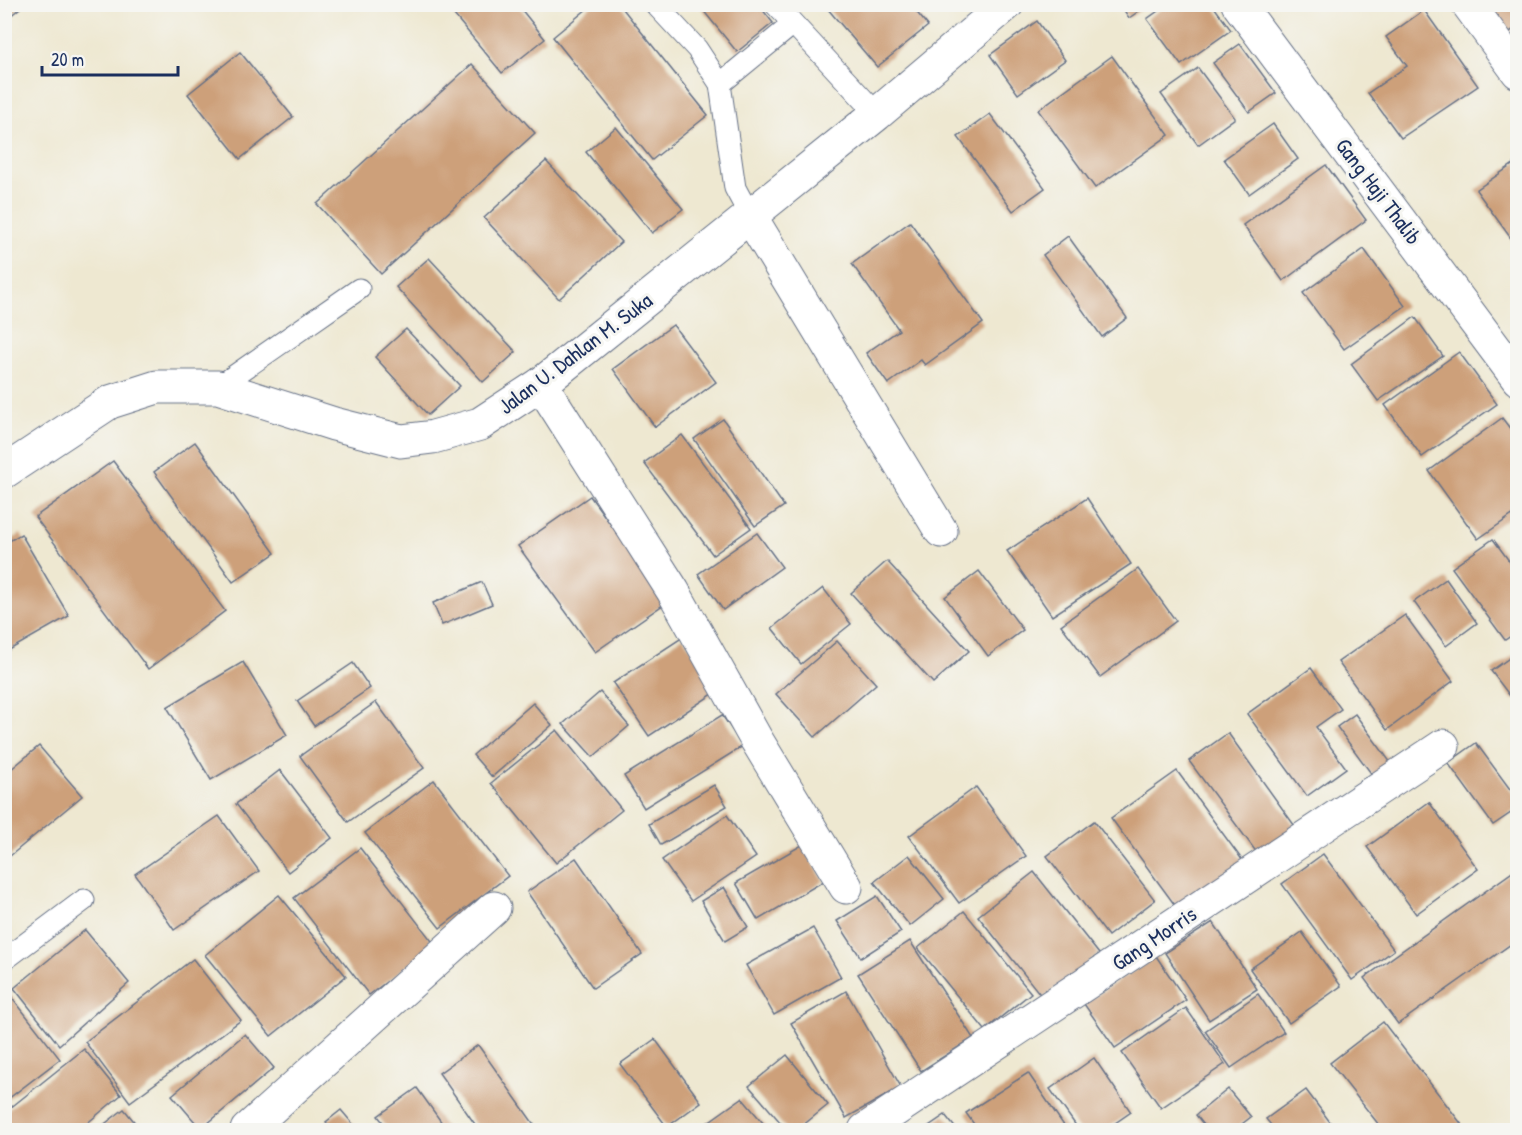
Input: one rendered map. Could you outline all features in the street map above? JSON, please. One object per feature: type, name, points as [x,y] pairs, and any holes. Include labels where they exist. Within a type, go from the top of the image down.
[{"type":"street","name":"Jalan U. Dahlan M. Suka","points":[[4,472],[110,402],[158,387],[218,387],[334,424],[400,441],[433,437],[480,424],[541,384],[878,114],[1007,4]]},
{"type":"street","name":"Gang Haji Thalib","points":[[1238,4],[1518,379]]},
{"type":"street","points":[[1468,4],[1518,72]]},
{"type":"street","points":[[750,216],[941,531]]},
{"type":"street","points":[[541,384],[673,591],[756,739],[846,887]]},
{"type":"street","name":"Gang Morris","points":[[865,1131],[1443,746]]},
{"type":"street","points":[[247,1131],[494,908]]},
{"type":"lane","points":[[655,4],[697,49],[720,84],[735,188],[750,216]]},
{"type":"lane","points":[[774,4],[878,114]]},
{"type":"lane","points":[[720,84],[793,24]]},
{"type":"lane","points":[[218,387],[359,289]]},
{"type":"lane","points":[[4,960],[84,900]]},
{"type":"building","points":[[4,4],[25,4],[4,21]]},
{"type":"building","points":[[445,4],[517,4],[545,39],[502,73]]},
{"type":"building","points":[[593,4],[619,4],[708,115],[652,160],[553,37]]},
{"type":"building","points":[[698,4],[758,4],[773,23],[737,52]]},
{"type":"building","points":[[831,4],[910,4],[928,26],[877,67],[827,8]]},
{"type":"building","points":[[1120,4],[1149,4],[1129,18]]},
{"type":"building","points":[[1168,4],[1212,4],[1231,30],[1181,65],[1147,19]]},
{"type":"building","points":[[1487,4],[1518,4],[1518,26],[1507,34]]},
{"type":"building","points":[[1424,10],[1478,86],[1401,138],[1368,93],[1407,66],[1386,37]]},
{"type":"building","points":[[1037,21],[1065,60],[1018,94],[990,55]]},
{"type":"building","points":[[1240,44],[1276,93],[1249,112],[1213,63]]},
{"type":"building","points":[[240,52],[293,117],[240,159],[188,94]]},
{"type":"building","points":[[1112,56],[1169,135],[1095,188],[1038,110]]},
{"type":"building","points":[[472,64],[535,133],[381,274],[317,204]]},
{"type":"building","points":[[1198,68],[1235,118],[1198,145],[1161,94]]},
{"type":"building","points":[[990,114],[1045,188],[1013,211],[958,137]]},
{"type":"building","points":[[1273,124],[1298,159],[1249,194],[1224,159]]},
{"type":"building","points":[[616,127],[683,209],[652,233],[586,152]]},
{"type":"building","points":[[546,161],[621,242],[559,299],[484,218]]},
{"type":"building","points":[[1518,161],[1518,242],[1515,244],[1476,190]]},
{"type":"building","points":[[1326,165],[1366,220],[1283,281],[1243,225]]},
{"type":"building","points":[[910,222],[983,323],[925,365],[921,360],[888,384],[866,353],[899,330],[852,264]]},
{"type":"building","points":[[1068,236],[1127,318],[1102,337],[1043,255]]},
{"type":"building","points":[[1364,249],[1405,306],[1344,349],[1303,293]]},
{"type":"building","points":[[429,258],[516,352],[483,382],[396,287]]},
{"type":"building","points":[[1415,317],[1443,356],[1378,401],[1351,364]]},
{"type":"building","points":[[673,325],[716,382],[655,427],[613,369]]},
{"type":"building","points":[[406,329],[460,386],[428,415],[375,357]]},
{"type":"building","points":[[1459,352],[1497,404],[1422,457],[1385,405]]},
{"type":"building","points":[[1502,418],[1518,439],[1518,511],[1478,539],[1429,471]]},
{"type":"building","points":[[723,419],[784,506],[755,526],[694,439]]},
{"type":"building","points":[[682,435],[751,528],[713,555],[644,463]]},
{"type":"building","points":[[195,442],[275,553],[233,582],[154,472]]},
{"type":"building","points":[[113,461],[225,611],[148,669],[35,517]]},
{"type":"building","points":[[590,496],[667,602],[595,652],[518,546]]},
{"type":"building","points":[[1087,498],[1131,564],[1052,616],[1007,551]]},
{"type":"building","points":[[757,533],[782,567],[723,610],[698,574]]},
{"type":"building","points":[[21,534],[69,616],[4,653],[4,544]]},
{"type":"building","points":[[1493,539],[1518,573],[1518,631],[1505,640],[1452,568]]},
{"type":"building","points":[[887,561],[969,651],[933,683],[851,593]]},
{"type":"building","points":[[1138,569],[1176,621],[1100,677],[1061,625]]},
{"type":"building","points":[[979,571],[1023,630],[988,656],[945,597]]},
{"type":"building","points":[[1446,579],[1477,623],[1446,646],[1414,602]]},
{"type":"building","points":[[482,582],[492,604],[442,625],[433,603]]},
{"type":"building","points":[[823,588],[851,624],[801,664],[772,628]]},
{"type":"building","points":[[1405,615],[1453,681],[1387,730],[1338,662]]},
{"type":"building","points":[[683,637],[719,690],[649,736],[613,683]]},
{"type":"building","points":[[837,641],[876,684],[815,737],[776,694]]},
{"type":"building","points":[[1518,652],[1518,697],[1513,700],[1491,671]]},
{"type":"building","points":[[243,662],[287,735],[211,780],[167,707]]},
{"type":"building","points":[[353,663],[370,688],[314,726],[297,701]]},
{"type":"building","points":[[1311,668],[1341,709],[1316,727],[1346,768],[1307,796],[1247,714]]},
{"type":"building","points":[[600,692],[629,726],[593,757],[563,724]]},
{"type":"building","points":[[376,702],[424,768],[348,822],[300,756]]},
{"type":"building","points":[[533,703],[552,725],[492,777],[473,755]]},
{"type":"building","points":[[1355,714],[1391,763],[1373,776],[1337,727]]},
{"type":"building","points":[[722,715],[743,746],[644,808],[624,776]]},
{"type":"building","points":[[557,730],[622,810],[556,863],[491,783]]},
{"type":"building","points":[[1228,733],[1297,829],[1260,857],[1189,761]]},
{"type":"building","points":[[1476,743],[1518,800],[1518,808],[1493,825],[1448,763]]},
{"type":"building","points":[[39,746],[82,796],[4,861],[4,775]]},
{"type":"building","points":[[280,770],[332,838],[288,872],[236,804]]},
{"type":"building","points":[[1177,771],[1243,861],[1177,908],[1111,818]]},
{"type":"building","points":[[434,780],[508,876],[440,928],[365,833]]},
{"type":"building","points":[[714,785],[727,806],[661,845],[649,824]]},
{"type":"building","points":[[976,787],[1026,856],[959,903],[909,836]]},
{"type":"building","points":[[1429,802],[1478,869],[1416,914],[1367,847]]},
{"type":"building","points":[[727,815],[756,857],[691,901],[662,860]]},
{"type":"building","points":[[219,816],[259,871],[174,930],[135,874]]},
{"type":"building","points":[[1094,821],[1155,900],[1108,936],[1047,856]]},
{"type":"building","points":[[802,845],[824,881],[758,920],[736,883]]},
{"type":"building","points":[[360,848],[435,945],[369,995],[294,898]]},
{"type":"building","points":[[1323,854],[1394,950],[1352,980],[1282,884]]},
{"type":"building","points":[[909,855],[944,899],[910,926],[874,882]]},
{"type":"building","points":[[576,858],[642,954],[593,988],[527,892]]},
{"type":"building","points":[[1518,868],[1518,939],[1398,1024],[1364,978]]},
{"type":"building","points":[[1034,872],[1099,954],[1043,998],[978,916]]},
{"type":"building","points":[[724,887],[748,927],[725,941],[701,901]]},
{"type":"building","points":[[279,895],[346,976],[271,1036],[205,955]]},
{"type":"building","points":[[877,896],[901,932],[861,958],[837,921]]},
{"type":"building","points":[[964,911],[1031,993],[985,1030],[918,948]]},
{"type":"building","points":[[1213,922],[1257,989],[1209,1020],[1165,953]]},
{"type":"building","points":[[813,928],[841,977],[774,1015],[746,965]]},
{"type":"building","points":[[85,930],[129,983],[59,1045],[14,988]]},
{"type":"building","points":[[1302,932],[1341,986],[1289,1023],[1250,969]]},
{"type":"building","points":[[910,941],[973,1038],[921,1071],[858,974]]},
{"type":"building","points":[[1156,956],[1186,1000],[1115,1048],[1084,1004]]},
{"type":"building","points":[[193,959],[241,1020],[130,1102],[85,1042]]},
{"type":"building","points":[[4,987],[60,1059],[4,1102]]},
{"type":"building","points":[[846,991],[901,1087],[846,1118],[791,1023]]},
{"type":"building","points":[[1258,994],[1284,1032],[1231,1068],[1205,1031]]},
{"type":"building","points":[[1186,1008],[1225,1064],[1161,1108],[1122,1053]]},
{"type":"building","points":[[1383,1022],[1466,1130],[1383,1130],[1330,1063]]},
{"type":"building","points":[[245,1034],[274,1068],[201,1129],[172,1095]]},
{"type":"building","points":[[655,1039],[701,1102],[667,1127],[620,1064]]},
{"type":"building","points":[[478,1045],[538,1130],[479,1130],[439,1073]]},
{"type":"building","points":[[84,1049],[121,1095],[79,1130],[4,1130],[4,1113]]},
{"type":"building","points":[[787,1055],[828,1105],[797,1130],[787,1130],[749,1086]]},
{"type":"building","points":[[1094,1058],[1131,1112],[1105,1130],[1079,1130],[1050,1089]]},
{"type":"building","points":[[1028,1073],[1067,1130],[978,1130],[966,1113]]},
{"type":"building","points":[[417,1088],[447,1130],[389,1130],[378,1116]]},
{"type":"building","points":[[1228,1089],[1251,1117],[1234,1130],[1208,1130],[1196,1115]]},
{"type":"building","points":[[1306,1090],[1336,1130],[1275,1130],[1266,1119]]},
{"type":"building","points":[[742,1098],[769,1130],[697,1130]]},
{"type":"building","points":[[124,1109],[141,1130],[97,1130]]},
{"type":"building","points":[[341,1110],[358,1130],[332,1130],[326,1122]]},
{"type":"building","points":[[945,1115],[957,1130],[923,1130]]}]
